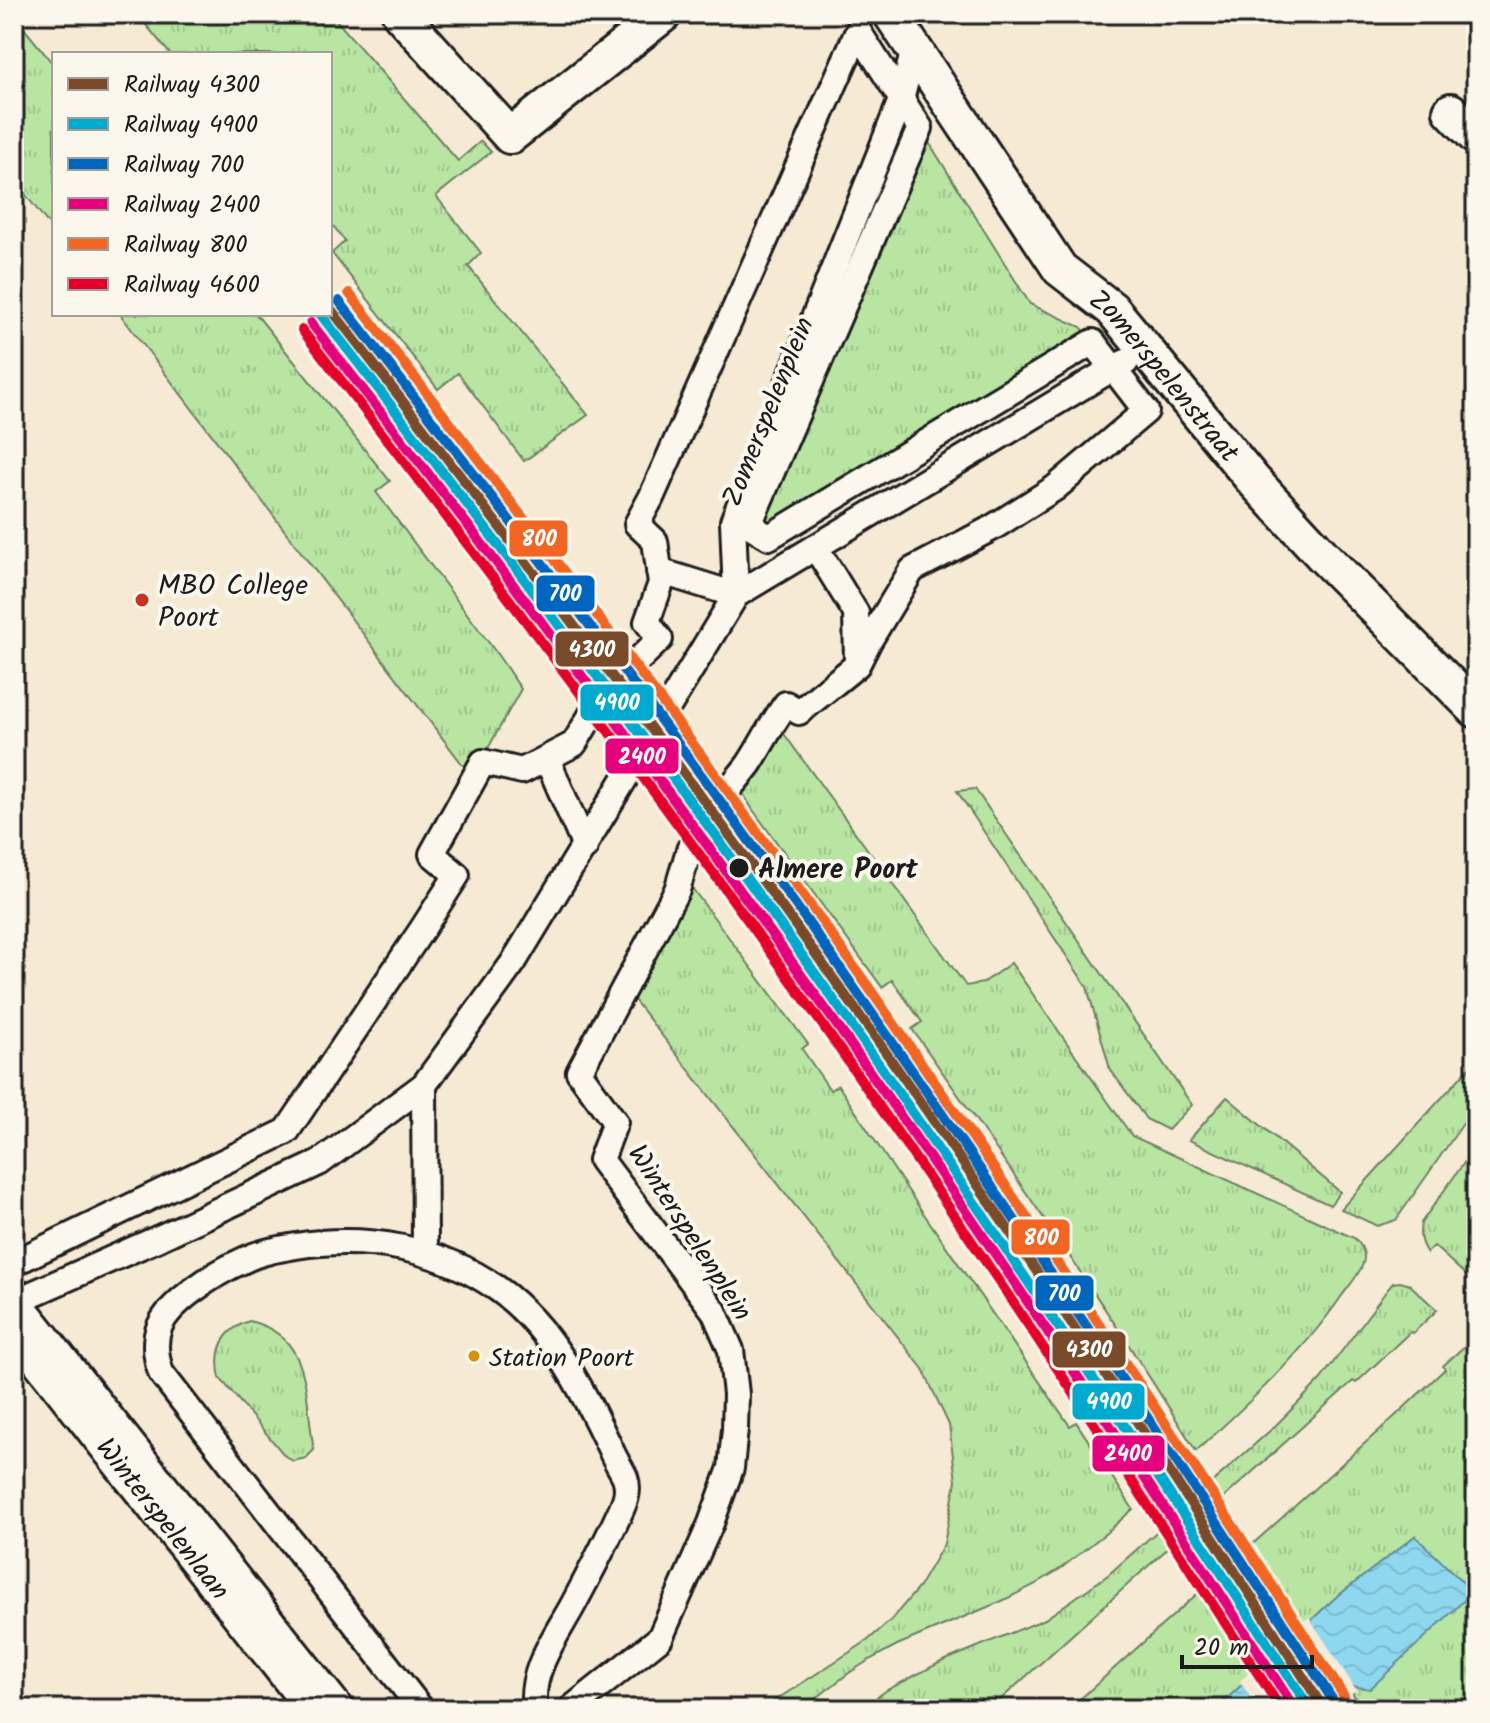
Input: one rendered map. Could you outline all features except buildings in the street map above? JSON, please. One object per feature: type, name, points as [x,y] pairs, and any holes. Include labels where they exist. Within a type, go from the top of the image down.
[{"type":"street","points":[[400,14],[510,136],[664,14]]},
{"type":"street","name":"Zomerspelenstraat","points":[[891,14],[1060,269],[1112,309],[1253,480],[1324,557],[1476,710]]},
{"type":"street","name":"Zomerspelenplein","points":[[605,692],[660,639],[647,622],[661,583],[655,541],[637,524],[858,31],[920,128],[749,525],[769,537],[1093,342],[1146,411],[1055,488],[992,528],[912,570],[857,665],[799,712],[786,704],[748,764],[720,797],[706,820]]},
{"type":"street","name":"Zomerspelenplein","points":[[736,595],[733,521],[901,100],[914,49]]},
{"type":"street","points":[[1451,111],[1476,137]]},
{"type":"street","points":[[342,1709],[15,1306],[319,1163],[424,1085],[513,963],[736,595],[1115,367],[1149,353]]},
{"type":"street","points":[[816,548],[856,613],[857,665]]},
{"type":"street","points":[[659,571],[736,595]]},
{"type":"street","points":[[14,1263],[287,1131],[457,875],[432,854],[483,762],[522,771],[574,744],[605,692],[706,820]]},
{"type":"street","points":[[547,759],[585,847]]},
{"type":"street","name":"Winterspelenplein","points":[[571,1709],[660,1638],[711,1523],[731,1468],[736,1394],[731,1350],[714,1311],[601,1160],[615,1122],[579,1072],[677,890],[689,850],[706,820]]},
{"type":"street","points":[[424,1085],[425,1252]]},
{"type":"street","points":[[421,1709],[161,1373],[155,1355],[155,1339],[164,1317],[185,1296],[245,1259],[274,1249],[320,1242],[354,1241],[425,1252],[468,1270],[498,1288],[518,1305],[540,1328],[579,1388],[601,1428],[627,1485],[628,1494],[542,1663],[533,1698],[535,1709]]},
{"type":"street","name":"Winterspelenlaan","points":[[15,1306],[314,1709]]},
{"type":"green space","points":[[137,14],[331,14],[458,161],[481,141],[491,152],[436,196],[481,253],[468,266],[588,415],[524,461],[458,373],[438,389],[332,253],[345,241],[332,225],[332,52],[168,52]]},
{"type":"green space","points":[[14,16],[52,63],[52,228],[14,180]]},
{"type":"green space","points":[[920,128],[1030,304],[1081,327],[1093,342],[769,537],[749,525]]},
{"type":"green space","points":[[122,316],[258,316],[390,481],[376,492],[521,689],[472,777]]},
{"type":"green space","points":[[774,720],[966,986],[983,983],[1011,963],[1132,1136],[1354,1238],[1361,1247],[1364,1258],[1360,1270],[1309,1339],[1254,1397],[1196,1451],[1093,1291],[912,1029],[922,1022],[892,980],[882,987],[753,810],[735,780]]},
{"type":"green space","points":[[975,789],[1192,1105],[1168,1130],[1146,1119],[1110,1069],[1087,987],[957,791]]},
{"type":"green space","points":[[689,884],[808,1044],[802,1049],[830,1090],[838,1085],[1070,1426],[1076,1422],[1133,1509],[1060,1569],[1034,1585],[897,1645],[849,1673],[802,1709],[762,1709],[867,1641],[891,1620],[919,1587],[944,1544],[956,1481],[949,1425],[923,1369],[624,987]]},
{"type":"green space","points":[[1476,1060],[1476,1109],[1396,1220],[1377,1226],[1341,1209]]},
{"type":"green space","points":[[1227,1097],[1340,1192],[1330,1205],[1189,1140]]},
{"type":"green space","points":[[1476,1146],[1476,1270],[1469,1278],[1434,1246],[1427,1253],[1420,1231],[1421,1223]]},
{"type":"green space","points":[[1393,1283],[1410,1285],[1437,1310],[1356,1383],[1353,1381],[990,1709],[860,1709],[887,1690],[941,1662],[1045,1619],[1108,1575],[1301,1400],[1321,1379],[1387,1290]]},
{"type":"green space","points":[[249,1321],[270,1329],[285,1340],[295,1355],[306,1390],[314,1450],[306,1458],[293,1461],[285,1456],[220,1378],[218,1359],[222,1343],[232,1330]]},
{"type":"green space","points":[[1469,1342],[1476,1349],[1476,1709],[1362,1709],[1350,1689],[1415,1536],[1334,1599],[1216,1709],[1069,1709],[1393,1418]]},
{"type":"water","points":[[1415,1536],[1473,1592],[1370,1689],[1352,1686],[1328,1709],[1216,1709],[1334,1599]]},
{"type":"pier","points":[[1309,1617],[1357,1691],[1334,1709],[1258,1709],[1240,1681]]},
{"type":"rail line","name":"800","points":[[349,293],[612,636],[867,985],[1109,1338],[1344,1696]]},
{"type":"rail line","name":"700","points":[[339,301],[603,643],[795,904],[1040,1256],[1334,1702]]},
{"type":"rail line","name":"4300","points":[[332,311],[590,647],[843,992],[1088,1348],[1324,1709]]},
{"type":"rail line","name":"4900","points":[[322,316],[582,656],[836,1003],[1076,1353],[1310,1709]]},
{"type":"rail line","name":"2400","points":[[311,323],[571,662],[824,1007],[1063,1355],[1295,1709]]},
{"type":"rail line","name":"4600","points":[[302,330],[563,670],[817,1017],[936,1188],[1281,1709]]},
{"type":"place","name":"MBO College Poort","points":[[142,600]]},
{"type":"place","name":"Almere Poort","points":[[739,868]]},
{"type":"place","name":"Station Poort","points":[[474,1356]]}]
